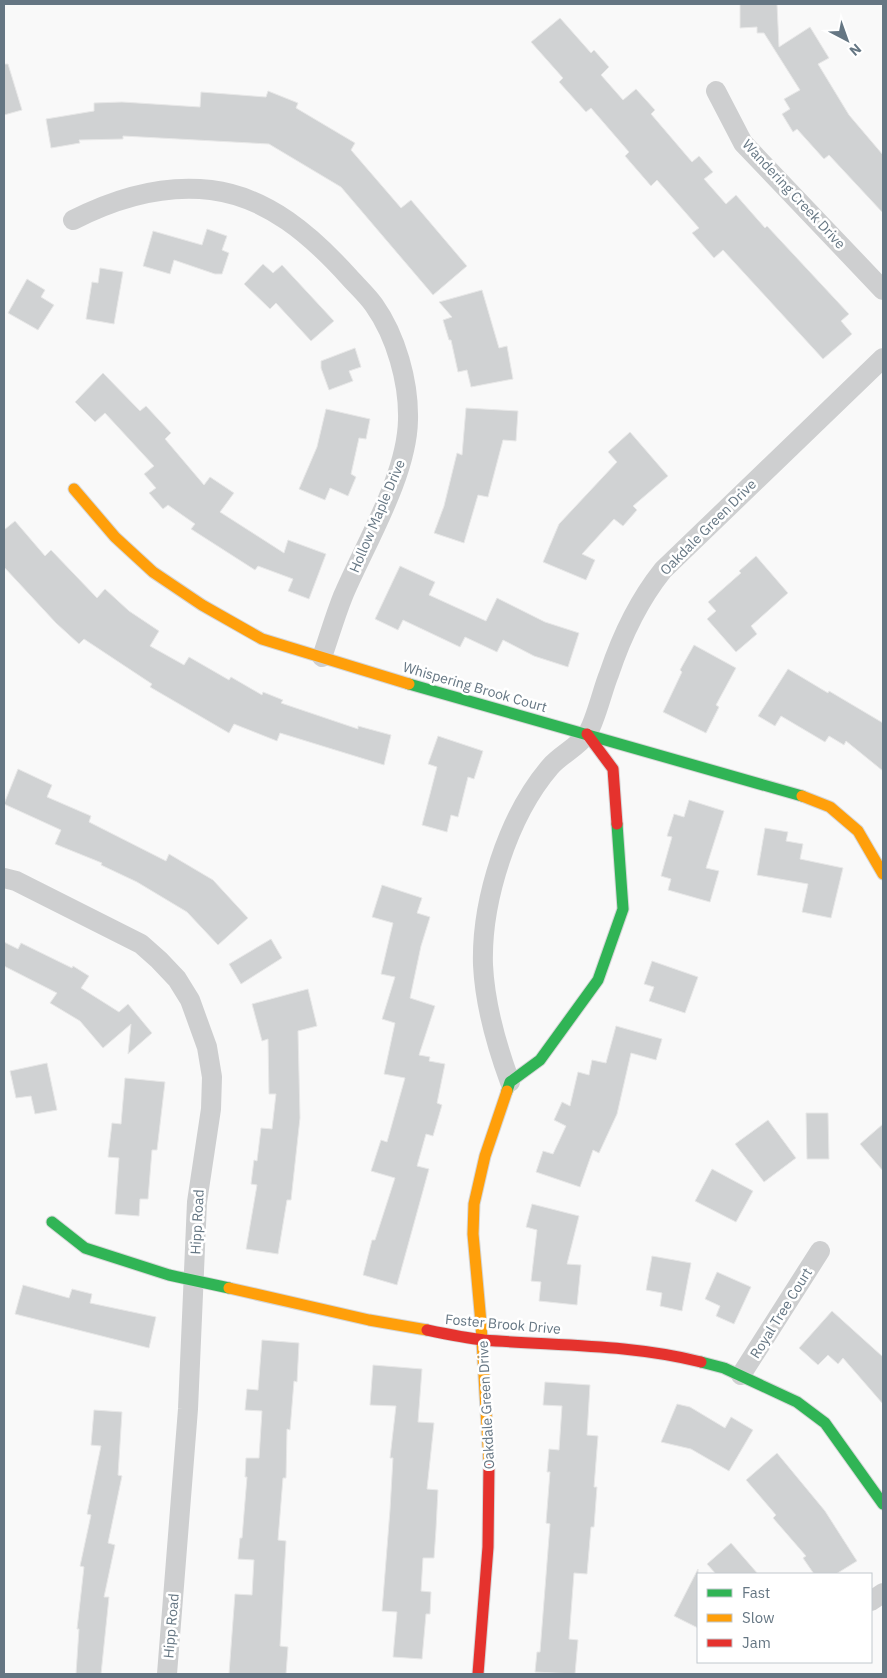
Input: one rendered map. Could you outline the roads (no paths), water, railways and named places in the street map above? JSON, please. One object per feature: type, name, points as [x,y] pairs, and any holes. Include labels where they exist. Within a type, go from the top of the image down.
[{"type":"street","name":"Wandering Creek Drive","points":[[716,91],[743,143],[883,290]]},
{"type":"street","name":"Hollow Maple Drive","points":[[73,220],[99,206],[134,195],[172,189],[211,190],[245,198],[278,214],[308,235],[374,305],[399,358],[406,387],[408,420],[402,456],[389,495],[342,598],[322,657]]},
{"type":"street","name":"Oakdale Green Drive","points":[[478,1674],[489,1519],[490,1463],[473,1234],[474,1204],[485,1156],[510,1082],[494,1038],[483,964],[495,874],[510,834],[528,800],[550,767],[587,734],[617,650],[653,583],[663,570],[883,358]]},
{"type":"street","name":"Whispering Brook Court","points":[[74,489],[115,537],[153,572],[202,606],[262,639],[398,681],[791,792],[830,807],[858,831],[877,859],[883,874]]},
{"type":"street","points":[[510,1082],[540,1060],[598,980],[623,909],[612,769],[587,734]]},
{"type":"street","name":"Hipp Road","points":[[4,878],[16,881],[141,944],[177,979],[190,1000],[202,1031],[212,1077],[210,1108],[197,1202],[188,1409],[167,1674]]},
{"type":"street","name":"Foster Brook Drive","points":[[52,1222],[85,1248],[168,1275],[369,1320],[482,1340],[600,1346],[665,1353],[741,1375],[797,1402],[825,1423],[883,1504]]},
{"type":"street","name":"Royal Tree Court","points":[[741,1375],[820,1251]]},
{"type":"street","points":[[872,1600],[883,1593]]}]
